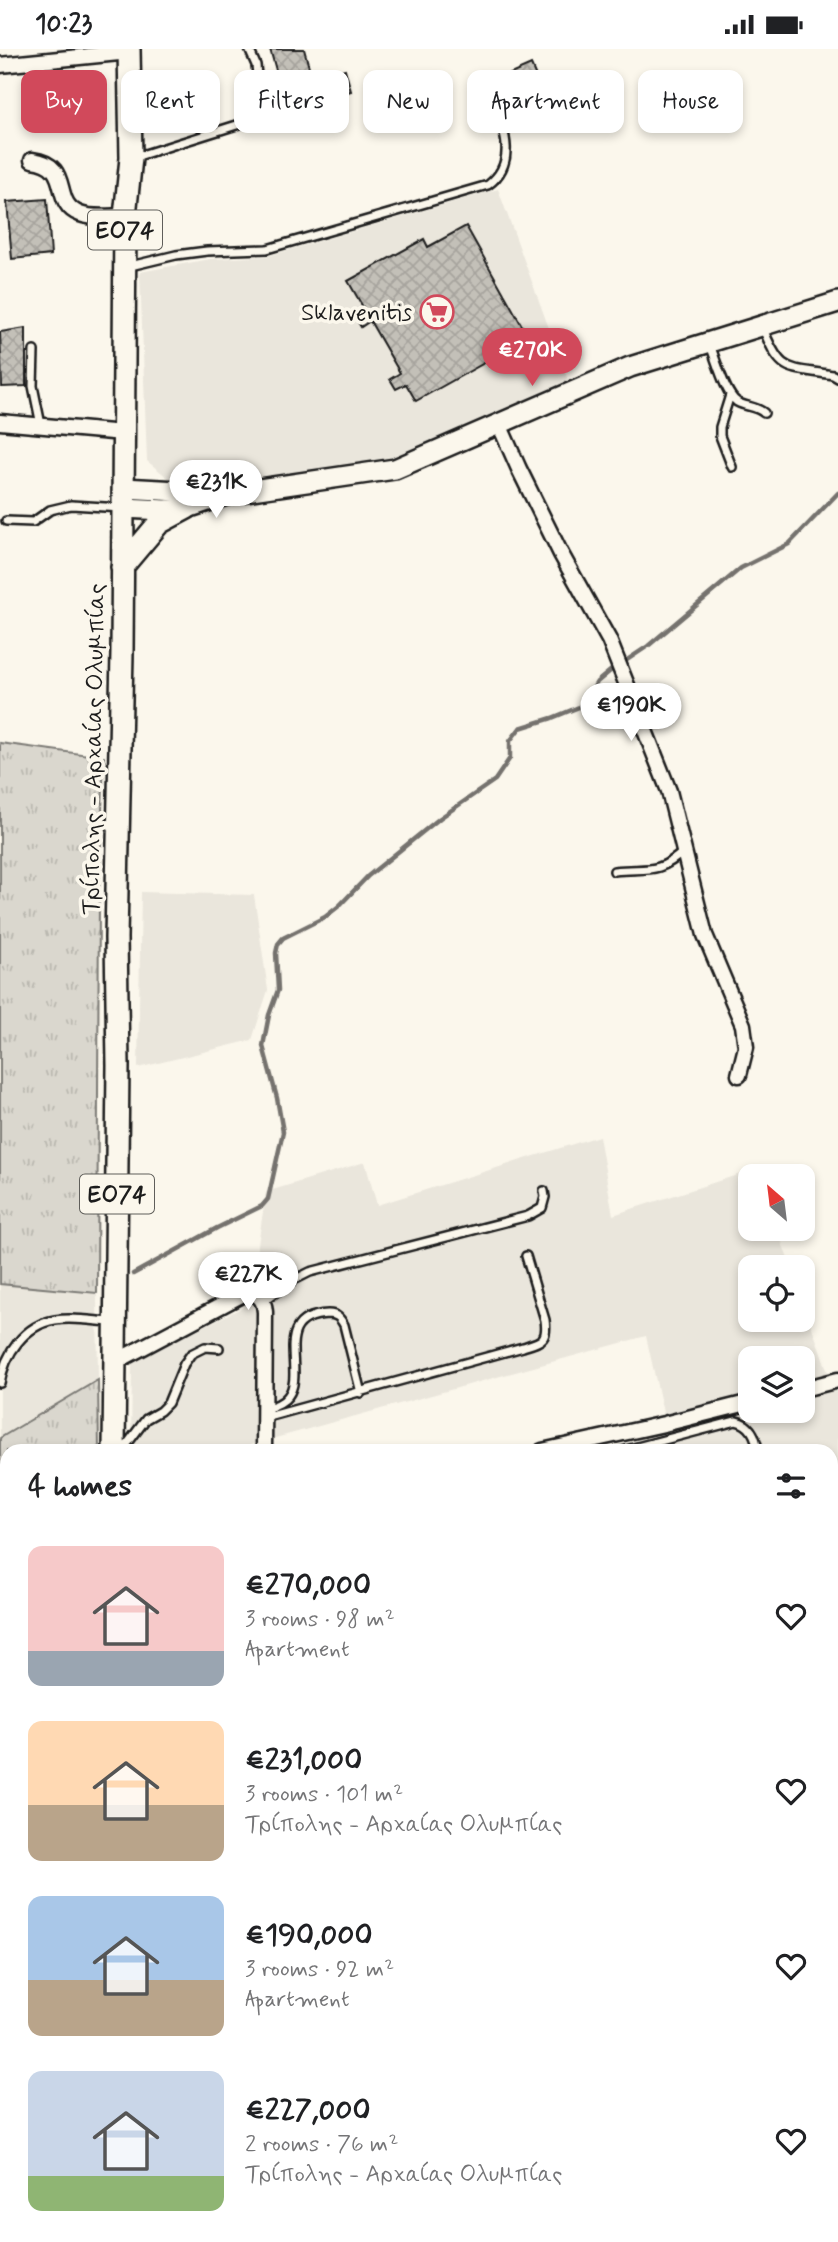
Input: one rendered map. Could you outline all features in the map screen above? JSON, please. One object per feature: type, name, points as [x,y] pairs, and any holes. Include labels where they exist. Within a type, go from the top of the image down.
[{"type":"main road","name":"Τρίπολης - Αρχαίας Ολυμπίας","points":[[114,1444],[117,1361],[116,938],[125,216],[131,158],[129,50]]},
{"type":"main road","points":[[122,567],[159,523],[187,508]]},
{"type":"street","points":[[0,65],[129,50]]},
{"type":"street","points":[[32,160],[52,167],[59,177],[63,196],[78,213],[125,216]]},
{"type":"street","points":[[122,498],[232,493],[395,468],[630,367],[838,302]]},
{"type":"street","points":[[0,422],[123,433]]},
{"type":"street","points":[[499,424],[561,554],[609,640],[669,791],[705,935],[743,1025],[746,1047],[739,1075]]},
{"type":"street","points":[[122,498],[166,510],[187,508],[232,493]]},
{"type":"street","points":[[117,1361],[243,1294],[255,1294],[264,1301],[264,1444]]},
{"type":"street","points":[[815,1386],[838,1380]]},
{"type":"street","points":[[579,1444],[707,1420],[738,1407]]},
{"type":"lane","points":[[131,158],[240,124],[252,107],[258,86],[256,65],[248,49]]},
{"type":"lane","points":[[125,267],[186,254],[267,249],[488,185],[498,176],[503,165],[507,146],[505,133]]},
{"type":"lane","points":[[762,325],[773,353],[783,365],[838,378]]},
{"type":"lane","points":[[709,342],[730,395],[738,402],[760,409],[764,413]]},
{"type":"lane","points":[[34,351],[33,386],[41,425]]},
{"type":"lane","points":[[730,395],[720,427],[720,436],[732,467]]},
{"type":"lane","points":[[6,521],[33,523],[50,510],[122,498]]},
{"type":"lane","points":[[614,871],[650,870],[671,861],[684,851]]},
{"type":"lane","points":[[264,1301],[290,1282],[310,1272],[528,1216],[542,1208],[544,1191]]},
{"type":"lane","points":[[264,1413],[360,1393],[541,1341],[547,1330],[526,1256]]},
{"type":"lane","points":[[264,1413],[288,1396],[292,1387],[296,1329],[302,1323],[320,1315],[334,1314],[344,1325],[360,1393]]},
{"type":"lane","points":[[0,1383],[9,1354],[25,1335],[42,1324],[55,1320],[116,1322]]},
{"type":"lane","points":[[127,1444],[146,1419],[168,1403],[191,1354],[205,1347],[219,1348]]},
{"type":"lane","points":[[640,1444],[707,1420],[736,1420],[744,1423],[753,1433],[756,1444]]},
{"type":"shaded area","points":[[498,189],[569,383],[381,466],[226,484],[177,485],[147,461],[140,272],[210,259],[268,256]]},
{"type":"shaded area","points":[[141,892],[254,895],[268,990],[252,1040],[138,1068]]},
{"type":"shaded area","points":[[599,1136],[613,1215],[738,1175],[738,1241],[781,1241],[787,1255],[738,1255],[738,1332],[814,1332],[830,1378],[838,1392],[838,1444],[631,1444],[668,1435],[646,1336],[254,1444],[131,1444],[132,1362],[243,1307],[251,1291],[266,1192],[365,1162],[377,1205]]},
{"type":"shaded area","points":[[0,1284],[97,1293],[98,1380],[0,1438]]},
{"type":"green space","points":[[0,743],[104,757],[99,894],[97,1293],[0,1284]]},
{"type":"green space","points":[[98,1380],[99,1444],[0,1444],[0,1438]]},
{"type":"building","points":[[270,49],[304,49],[310,70],[276,70]]},
{"type":"building","points":[[531,65],[533,70],[520,70]]},
{"type":"building","points":[[47,199],[51,255],[12,259],[7,202]]},
{"type":"building","name":"Sklavenitis","points":[[466,226],[529,338],[416,401],[406,384],[396,389],[390,379],[400,373],[370,321],[361,327],[354,315],[364,309],[348,281],[424,239],[428,247]]},
{"type":"building","points":[[26,328],[26,386],[2,387],[0,332]]},
{"type":"waterway","points":[[627,660],[648,646],[741,568],[789,544],[838,493]]},
{"type":"waterway","points":[[133,1274],[262,1206],[268,1199],[283,1132],[263,1046],[269,1015],[278,990],[278,944],[283,938],[325,917],[368,876],[440,818],[495,780],[510,758],[510,741],[520,728],[579,707],[597,682],[615,667]]},
{"type":"place","name":"Sklavenitis","points":[[437,312]]}]
